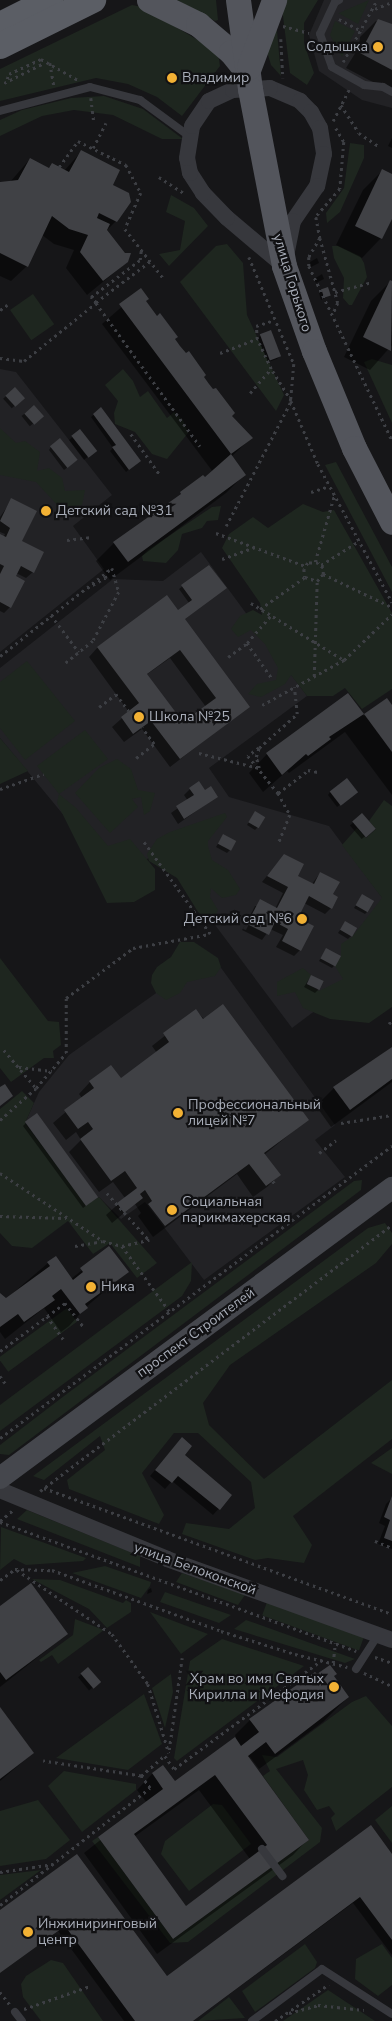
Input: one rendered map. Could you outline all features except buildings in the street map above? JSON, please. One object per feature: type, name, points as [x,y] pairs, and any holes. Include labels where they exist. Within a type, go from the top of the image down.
[{"type":"highway","points":[[0,25],[50,0]]},
{"type":"highway","points":[[0,46],[93,0]]},
{"type":"main road","points":[[148,0],[198,24],[231,52],[249,80]]},
{"type":"main road","name":"улица Горького","points":[[238,0],[249,80],[284,266],[314,351],[350,439],[392,522]]},
{"type":"main road","points":[[249,80],[274,0]]},
{"type":"main road","name":"проспект Строителей","points":[[0,1478],[392,1188]]},
{"type":"street","points":[[249,80],[300,101],[320,128],[324,154],[322,174],[293,221],[284,266],[227,218],[196,184],[187,158],[190,136],[199,113],[209,101],[249,80]]},
{"type":"street","name":"улица Белоконской","points":[[0,1490],[167,1559],[385,1637]]},
{"type":"lane","points":[[339,0],[320,34],[332,67],[364,85],[383,87],[392,92]]},
{"type":"lane","points":[[0,111],[90,87],[140,100],[190,136]]},
{"type":"lane","points":[[356,1668],[365,1654],[385,1637]]},
{"type":"lane","points":[[262,1849],[282,1876]]},
{"type":"lane","points":[[252,2021],[322,1969],[392,2014]]},
{"type":"lane","points":[[15,2012],[22,2021]]},
{"type":"path","points":[[332,67],[346,60],[374,10],[377,0]]},
{"type":"path","points":[[374,10],[392,2]]},
{"type":"path","points":[[330,14],[362,31]]},
{"type":"path","points":[[278,24],[320,34]]},
{"type":"path","points":[[7,79],[9,74],[42,59],[44,63]]},
{"type":"path","points":[[4,83],[44,63],[50,63],[90,87],[94,121]]},
{"type":"path","points":[[50,63],[56,96]]},
{"type":"path","points":[[283,76],[290,80]]},
{"type":"path","points":[[332,122],[346,95]]},
{"type":"path","points":[[341,105],[360,133],[378,146]]},
{"type":"path","points":[[328,115],[344,142],[340,189],[316,217],[338,302],[333,314]]},
{"type":"path","points":[[92,148],[106,123]]},
{"type":"path","points":[[58,167],[78,141],[126,165],[140,193],[124,228],[164,278]]},
{"type":"path","points":[[159,177],[191,197]]},
{"type":"path","points":[[320,238],[309,257],[309,266],[392,440]]},
{"type":"path","points":[[226,526],[291,401],[294,364],[246,249]]},
{"type":"path","points":[[141,250],[140,260],[91,297],[200,446]]},
{"type":"path","points":[[0,358],[24,361],[150,262]]},
{"type":"path","points":[[335,292],[372,282]]},
{"type":"path","points":[[0,310],[7,305]]},
{"type":"path","points":[[274,319],[256,326],[257,339],[271,370],[291,401],[329,486],[392,602]]},
{"type":"path","points":[[220,353],[257,339]]},
{"type":"path","points":[[250,393],[271,370]]},
{"type":"path","points":[[130,434],[160,475]]},
{"type":"path","points":[[311,492],[329,486]]},
{"type":"path","points":[[315,562],[334,495]]},
{"type":"path","points":[[216,533],[305,566],[315,562],[321,565],[324,574],[392,607]]},
{"type":"path","points":[[67,540],[90,537]]},
{"type":"path","points":[[321,565],[359,541]]},
{"type":"path","points":[[222,559],[255,547]]},
{"type":"path","points":[[305,566],[305,577]]},
{"type":"path","points":[[0,656],[112,568],[119,592],[93,642],[66,663]]},
{"type":"path","points":[[314,676],[317,581],[324,574]]},
{"type":"path","points":[[305,577],[317,581]]},
{"type":"path","points":[[260,608],[305,577]]},
{"type":"path","points":[[251,603],[344,660]]},
{"type":"path","points":[[262,705],[344,660],[392,614]]},
{"type":"path","points":[[51,615],[80,652]]},
{"type":"path","points":[[228,657],[247,643],[271,615]]},
{"type":"path","points":[[247,643],[271,677]]},
{"type":"path","points":[[278,845],[290,815],[278,793],[248,756],[297,714],[294,687]]},
{"type":"path","points":[[99,707],[116,694],[129,711]]},
{"type":"path","points":[[136,758],[154,744],[142,728]]},
{"type":"path","points":[[258,768],[256,757],[259,748]]},
{"type":"path","points":[[199,753],[258,768]]},
{"type":"path","points":[[278,793],[308,770],[318,772]]},
{"type":"path","points":[[0,789],[43,774]]},
{"type":"path","points":[[0,1120],[36,1088],[66,1054],[66,998],[133,948],[210,934],[143,841]]},
{"type":"path","points":[[390,1024],[392,1019]]},
{"type":"path","points":[[4,1050],[36,1088]]},
{"type":"path","points":[[18,1067],[52,1071]]},
{"type":"path","points":[[340,1123],[392,1115]]},
{"type":"path","points":[[319,1153],[336,1140]]},
{"type":"path","points":[[0,1438],[392,1146]]},
{"type":"path","points":[[0,1172],[103,1241],[122,1246],[149,1240],[108,1193]]},
{"type":"path","points":[[273,1181],[276,1186]]},
{"type":"path","points":[[0,1216],[68,1218]]},
{"type":"path","points":[[38,1492],[392,1226]]},
{"type":"path","points":[[75,1246],[103,1241]]},
{"type":"path","points":[[122,1246],[170,1312]]},
{"type":"path","points":[[0,1351],[65,1303],[83,1326]]},
{"type":"path","points":[[47,1316],[64,1340]]},
{"type":"path","points":[[0,1376],[5,1383]]},
{"type":"path","points":[[44,1488],[392,1614]]},
{"type":"path","points":[[14,1509],[0,1522],[392,1663]]},
{"type":"path","points":[[375,1542],[392,1548]]},
{"type":"path","points":[[15,1569],[112,1634],[148,1684],[168,1753]]},
{"type":"path","points":[[0,1580],[15,1569],[52,1570],[221,1631],[356,1668],[392,1686]]},
{"type":"path","points":[[333,1663],[335,1643]]},
{"type":"path","points":[[140,1776],[168,1753],[182,1658]]},
{"type":"path","points":[[164,1756],[174,1769],[322,1660]]},
{"type":"path","points":[[0,1905],[150,1788],[140,1776],[43,1762]]},
{"type":"path","points":[[0,1872],[54,1864]]},
{"type":"path","points":[[274,2021],[328,1984],[336,1989]]},
{"type":"path","points":[[0,1992],[15,2012],[90,1986]]},
{"type":"path","points":[[285,2014],[318,2005],[368,2010],[360,2005]]},
{"type":"shaded area","points":[[177,0],[216,0],[218,20],[215,21]]},
{"type":"shaded area","points":[[286,0],[318,0],[304,23],[304,43],[314,73],[307,85],[290,73],[282,8]]},
{"type":"shaded area","points":[[324,0],[392,0],[392,108],[362,100],[319,71],[309,35]]},
{"type":"shaded area","points":[[369,0],[358,24],[338,13],[339,13]]},
{"type":"shaded area","points":[[132,5],[142,7],[218,52],[220,66],[182,116],[157,97],[128,84],[96,78],[0,101],[0,69]]},
{"type":"shaded area","points":[[276,19],[281,76],[271,65],[265,45]]},
{"type":"shaded area","points":[[335,21],[355,31],[342,57],[330,35]]},
{"type":"shaded area","points":[[104,96],[143,109],[183,139],[162,139],[113,115],[74,110],[42,116],[0,136],[0,120],[22,110],[71,98]]},
{"type":"shaded area","points":[[350,143],[364,145],[364,158],[340,212],[327,223],[326,213],[344,188]]},
{"type":"shaded area","points":[[171,195],[194,208],[208,226],[169,266],[159,254],[180,250],[185,221],[166,212]]},
{"type":"shaded area","points":[[227,244],[243,263],[247,315],[284,395],[276,411],[180,282],[216,246]]},
{"type":"shaded area","points":[[332,246],[338,246],[360,256],[364,263],[367,277],[352,305],[349,305],[343,298],[344,278],[334,258]]},
{"type":"shaded area","points":[[33,294],[54,324],[31,340],[10,310]]},
{"type":"shaded area","points":[[372,359],[392,365],[392,423],[364,362]]},
{"type":"shaded area","name":"Детский сад №31","points":[[0,369],[16,372],[112,495],[73,526],[104,569],[0,652]]},
{"type":"shaded area","points":[[123,369],[133,381],[140,397],[148,391],[167,418],[174,412],[183,420],[188,433],[167,459],[152,454],[135,432],[115,424],[114,413],[118,401],[105,385]]},
{"type":"shaded area","points":[[0,428],[16,443],[25,441],[40,452],[37,471],[49,468],[62,478],[65,491],[85,490],[82,505],[60,508],[36,482],[0,475]]},
{"type":"shaded area","points":[[336,462],[392,567],[392,592],[325,465]]},
{"type":"shaded area","points":[[303,504],[323,512],[334,510],[392,613],[392,689],[362,709],[345,688],[333,696],[307,696],[291,675],[285,684],[261,697],[248,694],[257,684],[276,680],[278,668],[265,644],[251,630],[238,637],[231,629],[240,616],[253,610],[262,615],[260,603],[222,548],[229,534],[253,517],[268,528]]},
{"type":"shaded area","points":[[221,506],[218,520],[207,521],[202,528],[182,534],[178,550],[166,563],[143,561],[142,556],[148,550],[212,507]]},
{"type":"shaded area","name":"Школа №25","points":[[201,552],[307,696],[209,768],[229,797],[329,826],[392,911],[392,953],[292,1028],[159,850],[118,881],[0,738],[0,668],[113,579],[163,581]]},
{"type":"shaded area","points":[[27,661],[75,721],[25,760],[0,728],[0,682]]},
{"type":"shaded area","points":[[85,730],[108,759],[59,794],[37,766]]},
{"type":"shaded area","points":[[0,738],[28,771],[0,784]]},
{"type":"shaded area","points":[[117,759],[131,769],[138,790],[155,793],[150,811],[144,815],[141,797],[132,799],[138,807],[110,833],[75,793],[99,768]]},
{"type":"shaded area","points":[[59,794],[76,808],[108,846],[130,839],[155,869],[155,890],[134,902],[107,903],[57,803]]},
{"type":"shaded area","points":[[384,800],[392,806],[392,1007],[369,1023],[330,1019],[303,1008],[295,992],[277,996],[277,982],[303,968],[311,975],[306,984],[319,991],[343,979],[335,966],[341,956],[341,944],[352,937],[382,898],[342,845],[357,828],[366,838],[376,829],[369,821]]},
{"type":"shaded area","points":[[225,813],[227,817],[208,841],[208,846],[212,860],[228,870],[240,889],[236,895],[222,898],[211,888],[210,897],[218,910],[214,918],[208,920],[198,912],[177,878],[149,861],[147,854],[157,839],[170,832]]},
{"type":"shaded area","points":[[180,942],[194,942],[218,958],[221,967],[215,976],[187,982],[180,993],[166,1000],[156,993],[151,983],[152,975],[157,967],[171,957]]},
{"type":"shaded area","name":"Профессиональный лицей №7","points":[[211,954],[335,1125],[315,1140],[345,1177],[204,1280],[145,1202],[121,1219],[99,1197],[87,1206],[25,1123],[39,1092],[69,1055]]},
{"type":"shaded area","points":[[0,958],[48,1021],[59,1022],[61,1045],[53,1051],[54,1058],[44,1058],[11,1082],[0,1068]]},
{"type":"shaded area","points":[[22,1091],[34,1103],[25,1123],[86,1205],[99,1197],[157,1263],[137,1278],[110,1243],[93,1254],[68,1221],[32,1248],[12,1246],[0,1233],[0,1109]]},
{"type":"shaded area","points":[[362,1180],[361,1190],[9,1455],[0,1454],[0,1445],[64,1396],[354,1181]]},
{"type":"shaded area","points":[[385,1223],[392,1233],[392,1244],[376,1263],[230,1365],[203,1403],[209,1425],[264,1479],[392,1380],[392,1439],[293,1516],[312,1545],[304,1563],[268,1558],[255,1560],[182,1534],[186,1523],[229,1529],[255,1508],[251,1482],[198,1433],[174,1433],[142,1473],[164,1515],[159,1524],[69,1489],[67,1480],[105,1450],[100,1436],[44,1480],[33,1476],[368,1228]]},
{"type":"shaded area","points":[[192,1262],[191,1281],[182,1296],[0,1431],[0,1405]]},
{"type":"shaded area","points":[[67,1308],[77,1322],[8,1372],[0,1360],[0,1357]]},
{"type":"shaded area","points":[[392,1448],[392,1474],[371,1463]]},
{"type":"shaded area","points":[[27,1510],[140,1556],[140,1567],[17,1519]]},
{"type":"shaded area","points":[[1,1527],[86,1558],[83,1561],[26,1565],[14,1559],[0,1570]]},
{"type":"shaded area","points":[[105,1566],[151,1582],[150,1586],[141,1598],[72,1573]]},
{"type":"shaded area","points":[[182,1573],[245,1595],[238,1605],[176,1582]]},
{"type":"shaded area","points":[[32,1579],[60,1580],[123,1603],[126,1600],[131,1603],[131,1612],[107,1628],[89,1609]]},
{"type":"shaded area","points":[[165,1592],[231,1615],[219,1623],[160,1602]]},
{"type":"shaded area","points":[[267,1602],[364,1637],[359,1650],[262,1615]]},
{"type":"shaded area","points":[[150,1612],[208,1634],[181,1654]]},
{"type":"shaded area","points":[[75,1619],[104,1630],[58,1664],[52,1655],[41,1662],[39,1660],[73,1635]]},
{"type":"shaded area","points":[[246,1620],[355,1659],[345,1663],[234,1629]]},
{"type":"shaded area","points":[[222,1639],[304,1666],[177,1761],[174,1758],[190,1661]]},
{"type":"shaded area","points":[[171,1674],[173,1692],[165,1728],[152,1688]]},
{"type":"shaded area","points":[[144,1694],[162,1744],[128,1770],[56,1758]]},
{"type":"shaded area","points":[[366,1696],[392,1726],[392,1787],[336,1831],[331,1818],[335,1814],[329,1806],[317,1810],[304,1790],[308,1775],[303,1760],[276,1769],[322,1828],[320,1842],[188,1942],[170,1943],[92,1841],[98,1837],[173,1939],[309,1840],[263,1776],[270,1771],[262,1755],[277,1757],[352,1702]]},
{"type":"shaded area","points":[[64,1771],[136,1784],[136,1790],[82,1832],[48,1786]]},
{"type":"shaded area","points":[[38,1800],[70,1840],[46,1859],[0,1866],[0,1811]]},
{"type":"shaded area","points":[[213,1804],[222,1805],[251,1844],[189,1891],[161,1854],[165,1841]]},
{"type":"shaded area","points":[[392,1806],[392,1843],[375,1820]]},
{"type":"shaded area","points":[[41,1870],[0,1900],[0,1875]]},
{"type":"shaded area","points":[[305,1944],[317,1962],[315,1968],[255,2012],[242,1991]]},
{"type":"shaded area","points":[[382,1944],[392,1958],[392,1985],[378,1996],[355,1979],[356,1959]]},
{"type":"shaded area","points":[[51,1960],[63,1963],[103,2021],[41,2021],[23,1997],[21,1984],[26,1976]]},
{"type":"shaded area","points":[[328,1990],[375,2021],[283,2021]]},
{"type":"shaded area","points":[[229,1997],[245,2018],[198,2021]]},
{"type":"place","name":"Содышка","points":[[378,47]]},
{"type":"place","name":"Владимир","points":[[172,78]]},
{"type":"place","name":"Детский сад №31","points":[[46,511]]},
{"type":"place","name":"Школа №25","points":[[139,717]]},
{"type":"place","name":"Детский сад №6","points":[[302,919]]},
{"type":"place","name":"Профессиональный лицей №7","points":[[178,1113]]},
{"type":"place","name":"Социальная парикмахерская","points":[[172,1210]]},
{"type":"place","name":"Ника","points":[[91,1287]]},
{"type":"place","name":"Храм во имя Святых Кирилла и Мефодия","points":[[334,1687]]},
{"type":"place","name":"Инжиниринговый центр","points":[[28,1932]]}]
